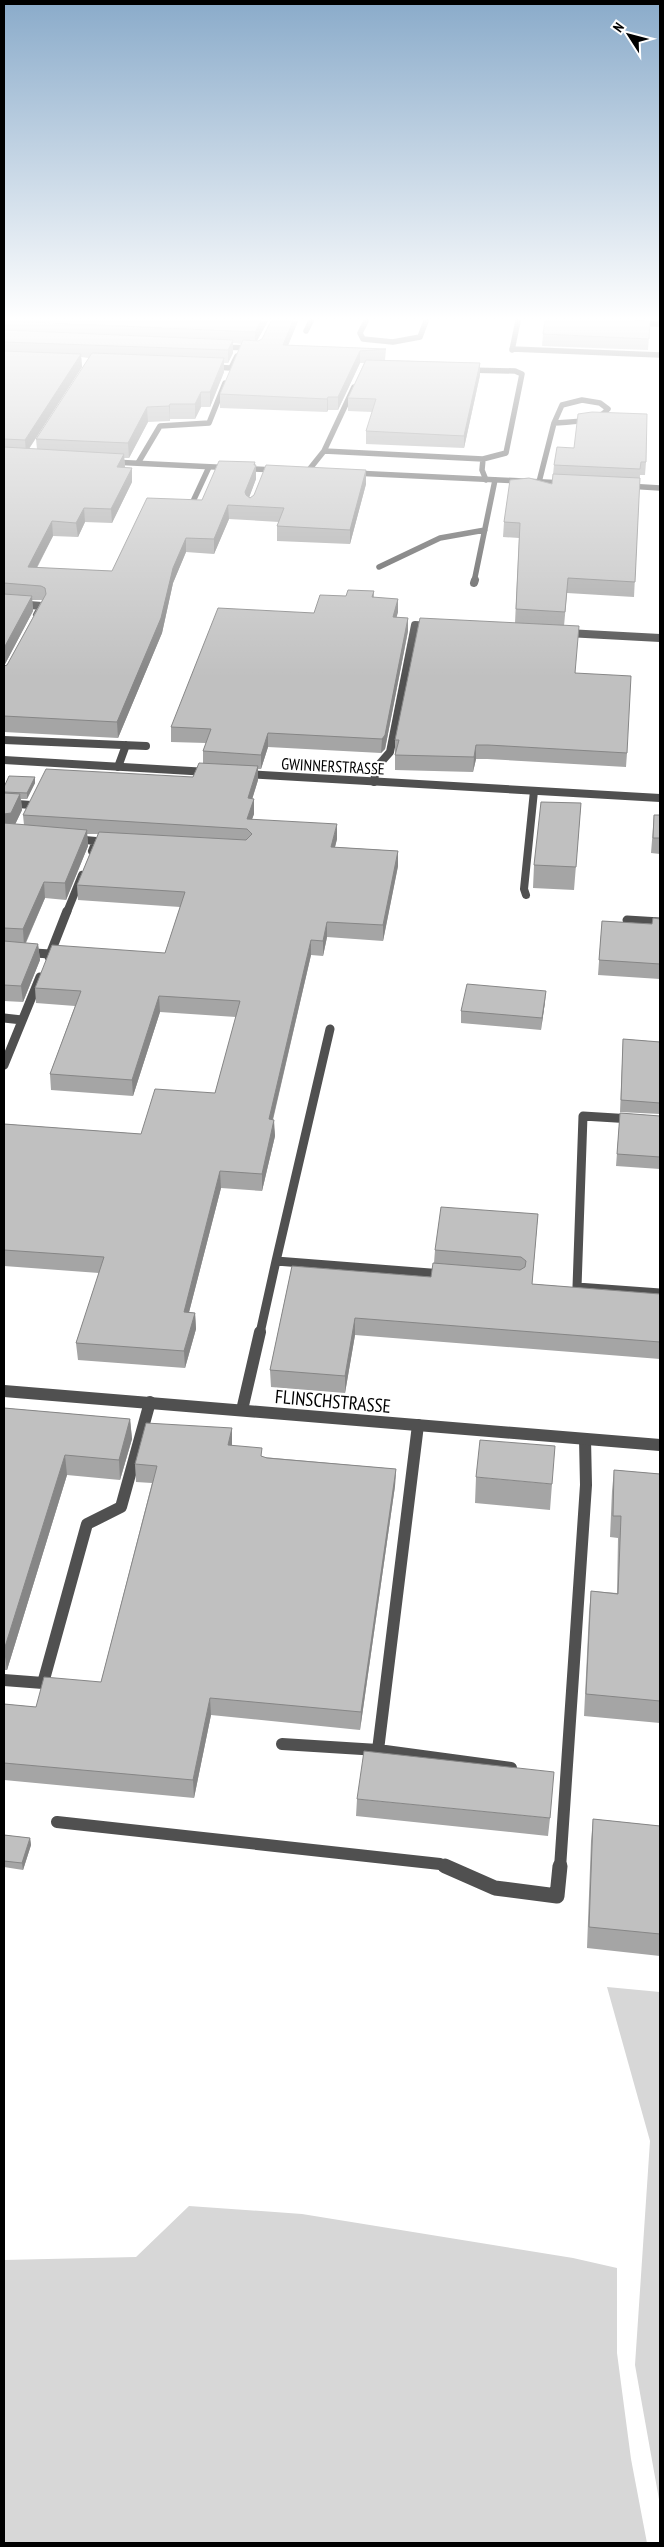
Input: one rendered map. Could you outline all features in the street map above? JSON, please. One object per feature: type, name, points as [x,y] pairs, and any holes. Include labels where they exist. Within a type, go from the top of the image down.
[{"type":"street","points":[[138,463],[152,440]]},
{"type":"street","points":[[308,471],[324,452],[330,440]]},
{"type":"street","points":[[324,452],[483,460],[506,453],[509,440]]},
{"type":"street","points":[[539,482],[550,440]]},
{"type":"street","points":[[483,460],[482,470],[486,480]]},
{"type":"street","points":[[102,462],[282,470]]},
{"type":"street","points":[[190,510],[209,467]]},
{"type":"street","points":[[262,477],[265,469]]},
{"type":"street","points":[[300,471],[318,472]]},
{"type":"street","points":[[348,473],[576,484]]},
{"type":"street","points":[[474,583],[495,480]]},
{"type":"street","points":[[623,486],[660,488]]},
{"type":"street","points":[[379,566],[440,538],[485,530]]},
{"type":"street","points":[[4,603],[42,606],[34,622]]},
{"type":"street","points":[[374,782],[376,768],[390,752],[415,625],[445,627]]},
{"type":"street","points":[[554,632],[660,638]]},
{"type":"street","points":[[4,740],[84,745],[146,746]]},
{"type":"street","points":[[118,767],[126,745]]},
{"type":"street","points":[[4,760],[49,766],[216,772]]},
{"type":"street","name":"GWINNERSTRASSE","points":[[236,774],[660,798]]},
{"type":"street","points":[[526,895],[524,889],[534,791]]},
{"type":"street","points":[[4,803],[31,805]]},
{"type":"street","points":[[61,838],[106,841]]},
{"type":"street","points":[[89,858],[96,841]]},
{"type":"street","points":[[4,1065],[86,867]]},
{"type":"street","points":[[627,920],[660,922]]},
{"type":"street","points":[[4,951],[46,962]]},
{"type":"street","points":[[4,1018],[22,1020]]},
{"type":"street","points":[[242,1410],[330,1029]]},
{"type":"street","points":[[641,1120],[583,1116],[577,1288],[660,1293]]},
{"type":"street","points":[[276,1261],[451,1274]]},
{"type":"street","name":"FLINSCHSTRASSE","points":[[4,1391],[660,1445]]},
{"type":"street","points":[[4,1680],[43,1683],[87,1524],[120,1507],[150,1402]]},
{"type":"street","points":[[378,1750],[418,1425]]},
{"type":"street","points":[[57,1822],[440,1864],[495,1888],[557,1896],[566,1797],[586,1486],[585,1439]]},
{"type":"street","points":[[282,1744],[378,1750],[526,1770]]},
{"type":"shaded area","points":[[607,1987],[660,1992],[660,2505],[635,2365],[650,2141]]},
{"type":"shaded area","points":[[189,2206],[302,2214],[573,2258],[617,2268],[617,2353],[631,2459],[647,2543],[4,2543],[4,2260],[136,2257]]},
{"type":"building","points":[[56,440],[130,440],[128,443]]},
{"type":"building","points":[[575,440],[646,440],[646,462],[641,462],[640,469],[554,465],[557,447],[574,448]]},
{"type":"building","points":[[4,447],[124,454],[117,467],[132,468],[111,509],[84,508],[76,523],[52,521],[28,567],[112,571],[147,498],[202,500],[219,461],[255,462],[254,465],[256,465],[245,492],[250,498],[254,495],[266,465],[366,470],[350,530],[277,526],[284,508],[228,505],[214,539],[186,538],[173,568],[161,618],[117,722],[4,716],[4,666],[7,665],[46,594],[45,588],[41,586],[4,583]]},
{"type":"building","points":[[553,474],[640,478],[635,582],[568,578],[565,612],[516,609],[520,523],[504,522],[510,480],[529,478],[552,484]]},
{"type":"building","points":[[348,590],[374,591],[372,597],[398,599],[393,617],[408,618],[385,735],[382,739],[268,733],[261,755],[203,751],[211,729],[171,727],[218,608],[314,613],[320,595],[346,596]]},
{"type":"building","points":[[4,594],[32,596],[4,648]]},
{"type":"building","points":[[420,618],[579,626],[575,673],[631,676],[627,753],[476,745],[474,757],[395,755],[399,740],[395,740]]},
{"type":"building","points":[[199,763],[258,766],[248,798],[254,799],[247,819],[337,824],[331,847],[398,851],[383,925],[327,922],[323,941],[311,940],[269,1119],[274,1120],[262,1174],[220,1171],[184,1312],[195,1313],[184,1351],[76,1343],[104,1257],[4,1250],[4,1124],[141,1134],[155,1089],[215,1093],[240,1001],[159,996],[132,1080],[50,1074],[81,991],[35,988],[52,945],[165,953],[185,892],[77,885],[99,832],[246,840],[252,834],[247,829],[23,815],[46,769],[193,777]]},
{"type":"building","points":[[9,776],[35,777],[27,793],[4,792]]},
{"type":"building","points":[[4,793],[20,794],[11,813],[4,814]]},
{"type":"building","points":[[541,802],[581,803],[576,867],[534,865]]},
{"type":"building","points":[[654,815],[660,815],[660,838],[653,838]]},
{"type":"building","points":[[4,823],[87,830],[65,883],[44,882],[23,929],[4,928]]},
{"type":"building","points":[[653,918],[660,919],[660,964],[599,960],[602,921],[652,924]]},
{"type":"building","points":[[4,941],[38,944],[21,986],[4,985]]},
{"type":"building","points":[[467,984],[546,991],[542,1018],[461,1011]]},
{"type":"building","points":[[623,1039],[660,1042],[660,1103],[621,1100]]},
{"type":"building","points":[[620,1113],[660,1116],[660,1157],[617,1154]]},
{"type":"building","points":[[441,1207],[538,1214],[532,1284],[660,1294],[660,1342],[355,1318],[345,1376],[270,1370],[292,1266],[431,1277],[433,1263],[520,1270],[525,1267],[526,1261],[521,1257],[435,1250]]},
{"type":"building","points":[[4,1408],[130,1419],[119,1460],[65,1455],[4,1650]]},
{"type":"building","points":[[146,1423],[232,1428],[228,1445],[262,1448],[261,1456],[267,1458],[396,1469],[361,1712],[210,1698],[193,1780],[4,1763],[4,1704],[36,1707],[44,1677],[101,1682],[157,1466],[135,1464]]},
{"type":"building","points":[[480,1440],[555,1446],[552,1484],[476,1477]]},
{"type":"building","points":[[614,1470],[660,1474],[660,1701],[586,1694],[591,1591],[618,1594],[621,1516],[613,1516]]},
{"type":"building","points":[[364,1751],[554,1772],[550,1818],[357,1799]]},
{"type":"building","points":[[593,1819],[660,1826],[660,1934],[589,1927]]},
{"type":"building","points":[[4,1835],[30,1838],[22,1863],[4,1861]]}]
